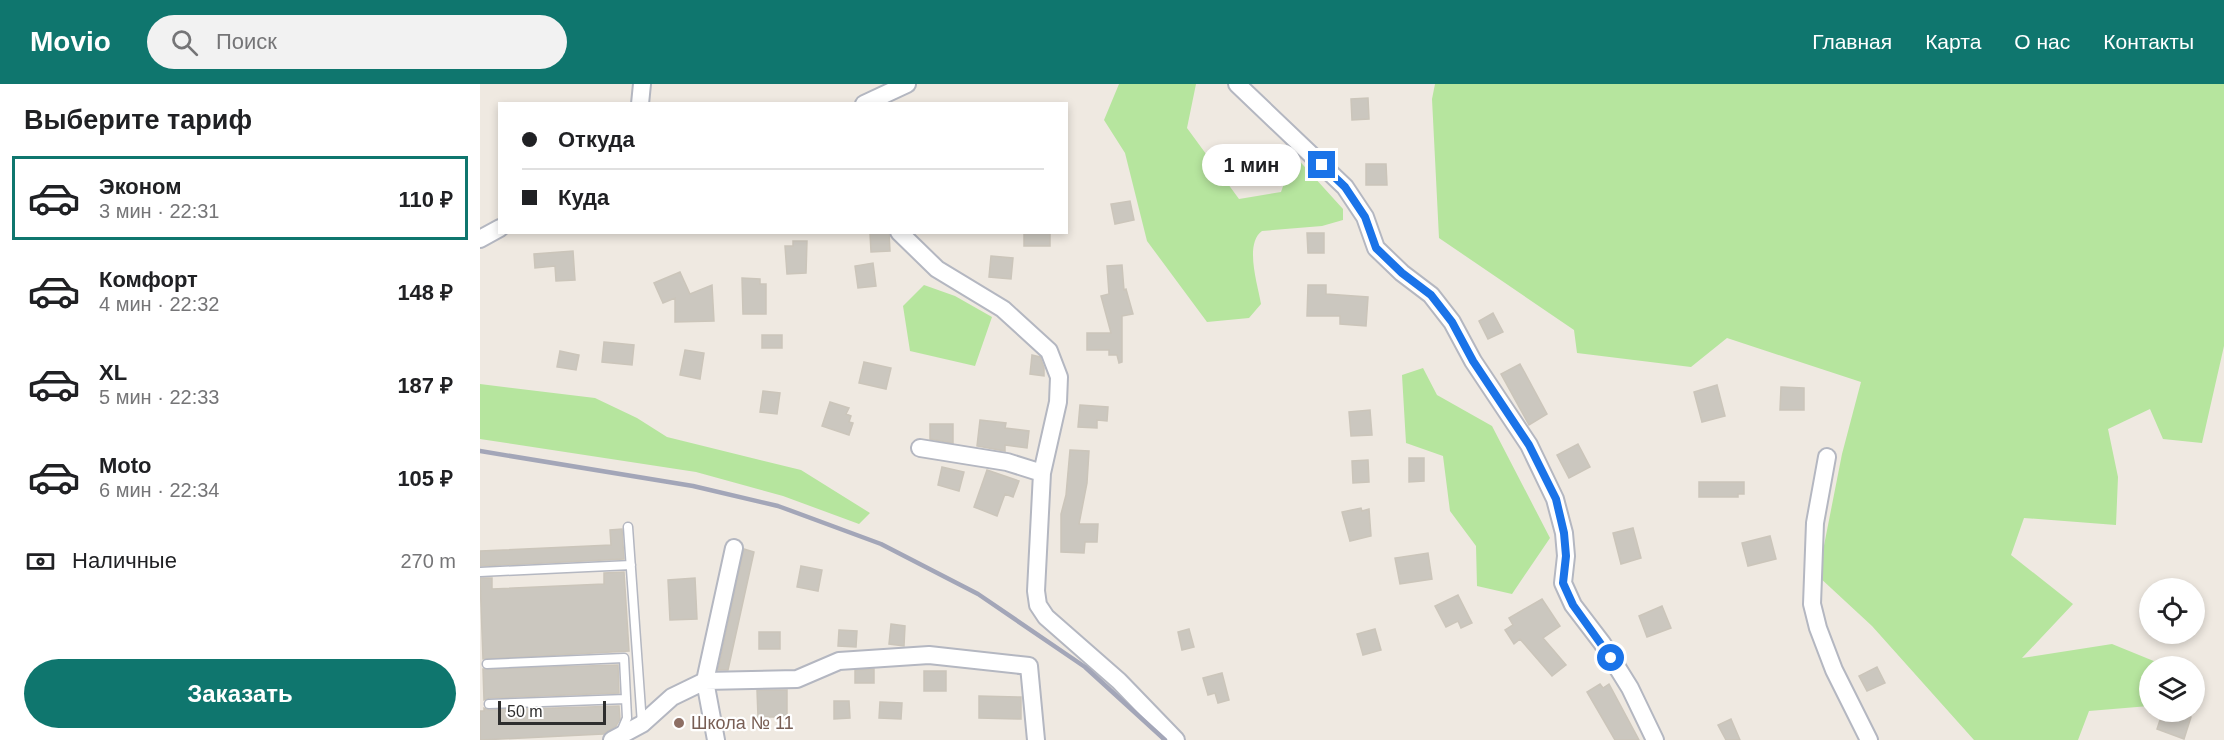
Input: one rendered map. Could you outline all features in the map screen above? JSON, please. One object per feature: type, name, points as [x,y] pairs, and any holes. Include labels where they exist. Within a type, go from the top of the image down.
[{"type":"street","points":[[640,102],[642,84]]},
{"type":"street","points":[[868,102],[907,84]]},
{"type":"street","points":[[1237,84],[1350,194],[1365,217],[1376,248],[1402,273],[1431,295],[1452,322],[1479,370],[1529,445],[1556,499],[1564,533],[1566,556],[1563,583],[1573,605],[1602,643],[1630,688],[1655,740]]},
{"type":"street","points":[[480,238],[498,229]]},
{"type":"street","points":[[900,234],[937,269],[1003,309],[1049,351],[1059,377],[1058,402],[1042,473],[1036,591],[1038,605],[1046,617],[1119,681],[1176,740]]},
{"type":"street","points":[[920,448],[1007,462],[1042,473]]},
{"type":"street","points":[[1827,457],[1815,523],[1812,604],[1818,628],[1834,670],[1869,740]]},
{"type":"street","points":[[716,740],[705,681],[734,548]]},
{"type":"street","points":[[615,738],[642,724],[672,697],[705,681],[797,679],[838,661],[929,655],[1029,666],[1036,740]]},
{"type":"lane","points":[[628,527],[642,724]]},
{"type":"lane","points":[[480,572],[631,565]]},
{"type":"lane","points":[[487,664],[624,658],[627,718],[615,738]]},
{"type":"lane","points":[[489,705],[626,699]]},
{"type":"green space","points":[[1119,84],[1196,84],[1187,128],[1239,199],[1281,192],[1294,155],[1343,209],[1343,220],[1322,226],[1262,231],[1254,245],[1253,255],[1261,304],[1249,318],[1207,322],[1147,241],[1125,153],[1104,120]]},
{"type":"green space","points":[[1435,84],[2224,84],[2224,346],[2202,443],[2163,439],[2150,409],[2108,429],[2118,477],[2116,525],[2024,518],[2011,555],[2073,604],[2022,658],[2112,644],[2141,656],[2139,656],[2139,707],[2089,711],[2078,740],[1974,740],[1872,626],[1818,576],[1842,454],[1861,382],[1727,338],[1691,367],[1577,353],[1574,330],[1439,238],[1432,99]]},
{"type":"green space","points":[[924,285],[955,296],[992,317],[975,366],[910,351],[903,306]]},
{"type":"green space","points":[[1423,368],[1437,395],[1492,426],[1550,538],[1512,594],[1477,586],[1476,546],[1450,511],[1443,456],[1406,443],[1402,375]]},
{"type":"green space","points":[[480,384],[595,398],[637,418],[667,437],[801,470],[870,513],[859,524],[783,496],[696,472],[480,439]]},
{"type":"building","points":[[1368,98],[1369,119],[1352,120],[1351,99]]},
{"type":"building","points":[[1268,152],[1277,175],[1254,184],[1245,160]]},
{"type":"building","points":[[1366,164],[1386,164],[1387,185],[1366,185]]},
{"type":"building","points":[[1130,201],[1134,220],[1115,224],[1111,204]]},
{"type":"building","points":[[1307,233],[1324,233],[1324,253],[1308,253]]},
{"type":"building","points":[[870,234],[889,234],[890,251],[871,252]]},
{"type":"building","points":[[1024,234],[1050,234],[1050,246],[1024,246]]},
{"type":"building","points":[[793,241],[807,241],[806,273],[787,274],[785,246],[793,246]]},
{"type":"building","points":[[573,251],[575,280],[556,281],[555,266],[535,268],[534,254]]},
{"type":"building","points":[[991,256],[1013,258],[1011,279],[989,277]]},
{"type":"building","points":[[873,263],[876,286],[858,288],[855,266]]},
{"type":"building","points":[[1122,265],[1124,290],[1126,289],[1133,314],[1122,316],[1122,362],[1119,363],[1117,355],[1109,355],[1109,350],[1087,350],[1087,333],[1111,333],[1101,296],[1109,294],[1107,266]]},
{"type":"building","points":[[680,272],[690,294],[712,285],[714,321],[675,322],[675,298],[663,303],[654,283]]},
{"type":"building","points":[[742,278],[760,279],[760,284],[766,284],[766,314],[743,314]]},
{"type":"building","points":[[1308,285],[1326,285],[1326,294],[1368,297],[1366,326],[1340,324],[1340,316],[1307,316]]},
{"type":"building","points":[[1493,313],[1503,332],[1488,339],[1479,321]]},
{"type":"building","points":[[762,335],[782,335],[782,348],[762,348]]},
{"type":"building","points":[[604,342],[634,345],[632,365],[602,362]]},
{"type":"building","points":[[685,350],[704,353],[700,379],[680,375]]},
{"type":"building","points":[[560,351],[579,355],[576,370],[557,367]]},
{"type":"building","points":[[1032,355],[1040,357],[1044,376],[1030,374]]},
{"type":"building","points":[[864,362],[891,368],[886,389],[859,383]]},
{"type":"building","points":[[1520,364],[1547,414],[1529,425],[1501,374]]},
{"type":"building","points":[[1717,385],[1725,416],[1702,422],[1694,392]]},
{"type":"building","points":[[1781,387],[1804,388],[1804,410],[1780,410]]},
{"type":"building","points":[[763,391],[780,393],[777,414],[760,412]]},
{"type":"building","points":[[830,402],[849,408],[846,414],[851,416],[849,422],[853,423],[849,435],[822,426]]},
{"type":"building","points":[[1080,405],[1108,407],[1107,421],[1097,420],[1097,428],[1078,427]]},
{"type":"building","points":[[1370,410],[1372,435],[1351,436],[1349,412]]},
{"type":"building","points":[[980,420],[1006,423],[1005,428],[1029,431],[1027,448],[1005,445],[1005,451],[977,446]]},
{"type":"building","points":[[930,424],[953,424],[953,443],[930,439]]},
{"type":"building","points":[[1578,444],[1590,467],[1569,478],[1557,455]]},
{"type":"building","points":[[1070,450],[1089,451],[1087,483],[1079,524],[1098,524],[1097,542],[1085,542],[1084,553],[1061,552],[1061,514],[1066,495]]},
{"type":"building","points":[[1409,458],[1424,458],[1424,481],[1409,482]]},
{"type":"building","points":[[1368,460],[1369,482],[1353,483],[1352,461]]},
{"type":"building","points":[[942,467],[964,472],[959,491],[938,485]]},
{"type":"building","points":[[987,470],[1019,481],[1013,497],[1005,494],[997,516],[974,507]]},
{"type":"building","points":[[1699,482],[1744,482],[1744,494],[1738,494],[1738,497],[1699,497]]},
{"type":"building","points":[[1361,508],[1362,511],[1369,509],[1371,536],[1350,541],[1342,512]]},
{"type":"building","points":[[1633,528],[1641,558],[1621,564],[1613,533]]},
{"type":"building","points":[[622,529],[624,559],[480,566],[480,551],[611,545],[610,530]]},
{"type":"building","points":[[1770,536],[1776,559],[1748,566],[1742,543]]},
{"type":"building","points":[[744,549],[754,552],[728,670],[718,670]]},
{"type":"building","points":[[1428,553],[1432,579],[1400,584],[1395,558]]},
{"type":"building","points":[[801,566],[822,570],[818,591],[797,587]]},
{"type":"building","points":[[624,572],[629,651],[483,659],[480,578],[492,578],[492,589],[604,584],[604,573]]},
{"type":"building","points":[[695,578],[697,619],[670,620],[668,580]]},
{"type":"building","points":[[1458,595],[1472,623],[1461,628],[1458,621],[1446,627],[1435,606]]},
{"type":"building","points":[[1542,599],[1560,626],[1543,638],[1566,665],[1552,676],[1520,639],[1514,644],[1505,630],[1513,625],[1509,618]]},
{"type":"building","points":[[1662,606],[1671,628],[1647,637],[1639,616]]},
{"type":"building","points":[[891,624],[905,626],[904,646],[889,644]]},
{"type":"building","points":[[1189,629],[1194,647],[1182,650],[1178,632]]},
{"type":"building","points":[[1375,629],[1381,650],[1363,655],[1357,634]]},
{"type":"building","points":[[839,630],[857,631],[856,647],[838,646]]},
{"type":"building","points":[[759,632],[780,632],[780,649],[759,649]]},
{"type":"building","points":[[618,665],[619,693],[484,700],[483,669]]},
{"type":"building","points":[[1877,667],[1885,683],[1867,691],[1859,676]]},
{"type":"building","points":[[874,669],[874,683],[855,683],[855,670]]},
{"type":"building","points":[[924,671],[946,671],[946,691],[924,691]]},
{"type":"building","points":[[1222,673],[1229,700],[1218,703],[1215,693],[1208,695],[1203,678]]},
{"type":"building","points":[[1600,684],[1603,688],[1609,684],[1639,740],[1615,740],[1587,692]]},
{"type":"building","points":[[757,690],[787,690],[787,717],[758,717]]},
{"type":"building","points":[[979,696],[1021,697],[1021,719],[979,718]]},
{"type":"building","points":[[834,701],[849,701],[850,718],[834,719]]},
{"type":"building","points":[[880,702],[902,703],[901,719],[879,718]]},
{"type":"building","points":[[619,706],[620,719],[616,726],[603,734],[480,740],[480,711],[484,711],[484,708],[489,710]]},
{"type":"building","points":[[1731,719],[1740,740],[1726,740],[1718,725]]},
{"type":"building","points":[[2159,722],[2189,722],[2184,739],[2157,729]]},
{"type":"railway","points":[[480,451],[693,486],[778,506],[881,544],[978,594],[1085,667],[1165,740]]},
{"type":"place","name":"Школа № 11","points":[[679,723]]},
{"type":"route","points":[[1322,165],[1345,187],[1365,217],[1376,248],[1402,273],[1431,295],[1452,322],[1473,361],[1529,445],[1556,499],[1564,533],[1566,556],[1563,583],[1573,605],[1611,658]]}]
